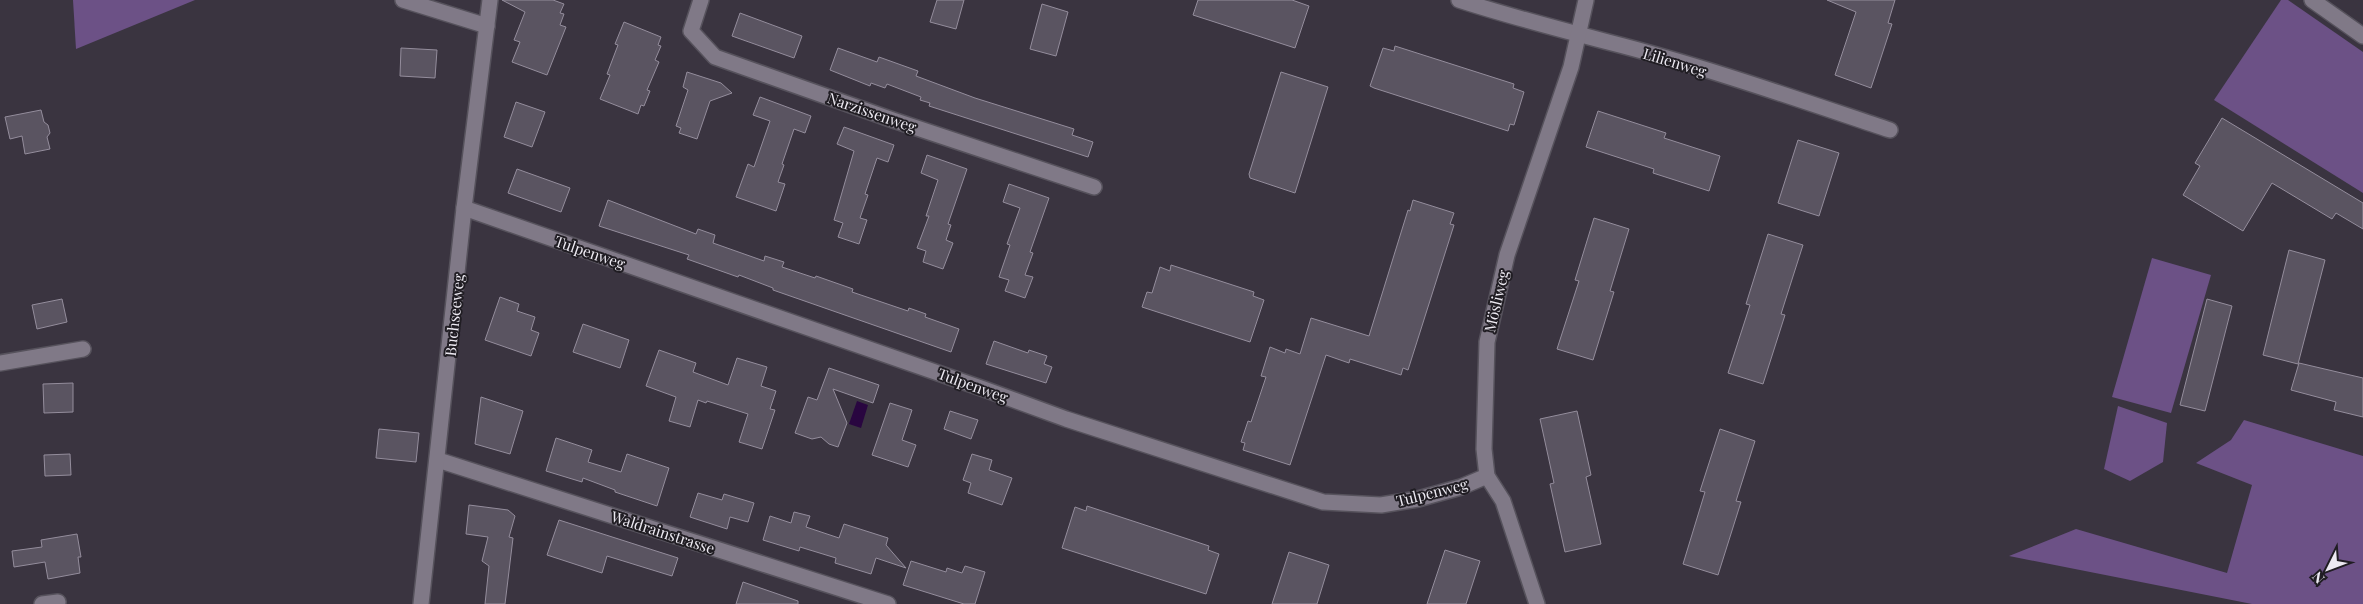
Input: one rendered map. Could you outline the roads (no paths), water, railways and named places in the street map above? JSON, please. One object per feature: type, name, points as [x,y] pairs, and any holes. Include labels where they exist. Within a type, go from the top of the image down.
[{"type":"street","points":[[403,0],[487,26]]},
{"type":"street","name":"Buchseeweg","points":[[421,604],[464,208],[490,0]]},
{"type":"street","name":"Narzissenweg","points":[[702,0],[691,31],[715,57],[893,120],[1094,187]]},
{"type":"street","name":"Lilienweg","points":[[1459,0],[1760,87],[1890,130]]},
{"type":"street","name":"Mösliweg","points":[[1537,604],[1502,502],[1488,476],[1484,449],[1487,342],[1494,304],[1507,255],[1571,68],[1586,0]]},
{"type":"street","points":[[2312,0],[2363,36]]},
{"type":"street","name":"Tulpenweg","points":[[464,208],[1066,419],[1323,502],[1380,505],[1418,499],[1461,487],[1488,476]]},
{"type":"street","points":[[0,363],[83,349]]},
{"type":"street","name":"Waldrainstrasse","points":[[438,460],[888,604]]},
{"type":"street","points":[[42,604],[58,602]]}]
